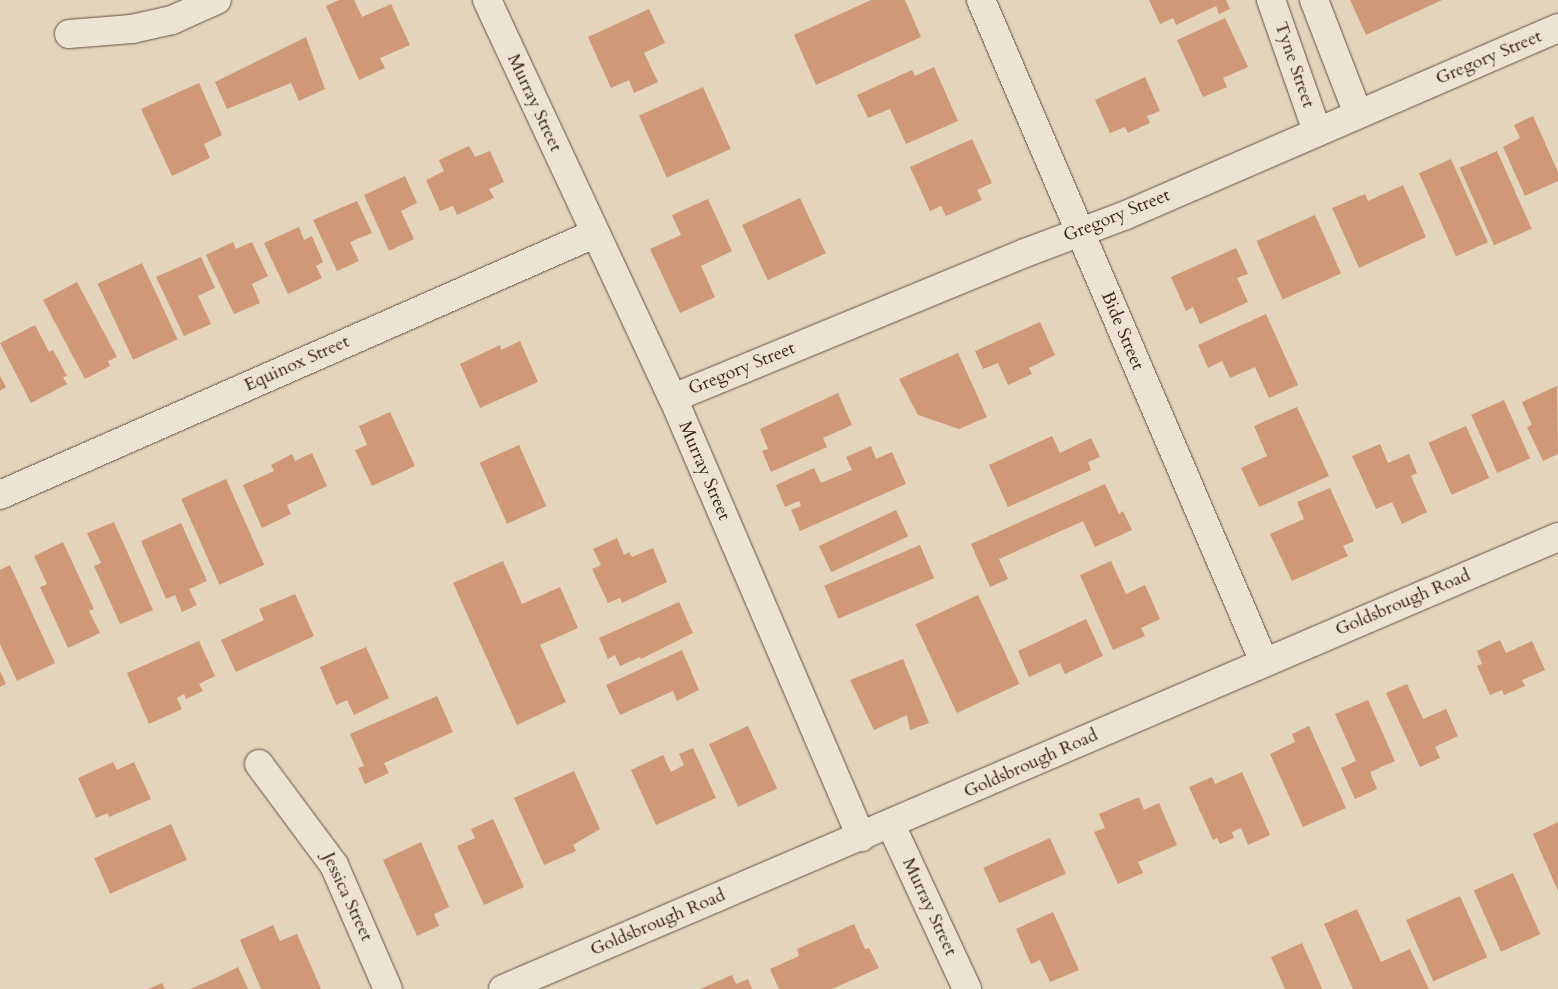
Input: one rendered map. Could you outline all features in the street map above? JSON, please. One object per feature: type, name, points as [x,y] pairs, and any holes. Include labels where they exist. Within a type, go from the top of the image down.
[{"type":"street","points":[[69,34],[132,29],[172,20],[217,0]]},
{"type":"street","name":"Murray Street","points":[[487,0],[594,234],[673,398],[861,837]]},
{"type":"street","name":"Bide Street","points":[[980,0],[1264,662]]},
{"type":"street","name":"Tyne Street","points":[[1271,0],[1317,131]]},
{"type":"street","points":[[1314,0],[1358,114]]},
{"type":"street","name":"Gregory Street","points":[[673,398],[1080,232],[1558,28]]},
{"type":"street","name":"Equinox Street","points":[[0,494],[594,234]]},
{"type":"street","name":"Goldsbrough Road","points":[[503,989],[891,825],[1264,662],[1558,537]]},
{"type":"street","name":"Jessica Street","points":[[259,764],[334,865],[388,989]]},
{"type":"street","name":"Murray Street","points":[[891,825],[967,989]]},
{"type":"building","points":[[339,0],[354,0],[362,17],[391,4],[410,45],[380,58],[385,68],[359,80],[326,6]]},
{"type":"building","points":[[871,0],[905,0],[921,37],[816,85],[794,35]]},
{"type":"building","points":[[1149,0],[1226,0],[1230,9],[1219,14],[1216,6],[1176,25],[1173,18],[1160,24]]},
{"type":"building","points":[[1350,0],[1442,0],[1366,35]]},
{"type":"building","points":[[649,9],[665,43],[644,53],[658,82],[634,93],[629,80],[611,88],[588,37]]},
{"type":"building","points":[[1225,18],[1248,67],[1223,78],[1227,87],[1203,97],[1177,40]]},
{"type":"building","points":[[306,37],[325,89],[299,101],[291,83],[227,109],[215,82]]},
{"type":"building","points":[[934,67],[958,121],[906,144],[890,109],[868,118],[857,95],[912,70],[915,76]]},
{"type":"building","points":[[1145,77],[1160,111],[1147,116],[1150,123],[1128,133],[1125,127],[1110,133],[1095,100]]},
{"type":"building","points":[[199,83],[222,135],[204,144],[210,158],[172,176],[141,109]]},
{"type":"building","points":[[703,87],[731,149],[667,178],[639,115]]},
{"type":"building","points":[[1533,116],[1558,172],[1558,181],[1525,196],[1503,147],[1520,138],[1514,125]]},
{"type":"building","points":[[972,139],[992,183],[977,190],[982,200],[946,216],[941,206],[930,211],[910,167]]},
{"type":"building","points":[[469,146],[475,157],[490,151],[504,182],[489,189],[494,198],[457,215],[453,206],[440,211],[426,180],[444,171],[439,160]]},
{"type":"building","points":[[1497,151],[1532,229],[1494,245],[1460,168]]},
{"type":"building","points":[[1451,159],[1488,242],[1456,256],[1419,173]]},
{"type":"building","points":[[405,176],[417,203],[401,211],[414,239],[389,251],[364,195]]},
{"type":"building","points":[[1403,185],[1426,237],[1359,268],[1332,208],[1365,194],[1368,201]]},
{"type":"building","points":[[800,198],[826,253],[768,280],[742,225]]},
{"type":"building","points":[[708,199],[732,251],[701,266],[715,297],[680,313],[650,249],[681,235],[672,215]]},
{"type":"building","points":[[357,201],[372,233],[350,242],[359,261],[337,271],[313,220]]},
{"type":"building","points":[[1315,215],[1341,273],[1283,299],[1257,241]]},
{"type":"building","points":[[299,227],[304,240],[312,236],[323,262],[316,266],[322,278],[288,294],[264,243]]},
{"type":"building","points":[[233,242],[236,249],[252,242],[268,276],[252,284],[260,303],[234,314],[206,255]]},
{"type":"building","points":[[1236,248],[1248,274],[1237,278],[1248,302],[1200,324],[1193,307],[1186,311],[1171,277]]},
{"type":"building","points":[[201,257],[215,288],[198,296],[211,324],[184,336],[156,277]]},
{"type":"building","points":[[142,263],[177,339],[133,360],[98,284]]},
{"type":"building","points":[[77,282],[117,357],[108,361],[110,366],[85,379],[43,300]]},
{"type":"building","points":[[1266,314],[1298,385],[1269,398],[1255,367],[1230,378],[1222,361],[1208,368],[1198,345]]},
{"type":"building","points":[[1040,322],[1055,355],[1029,368],[1032,374],[1008,385],[998,363],[983,369],[975,351]]},
{"type":"building","points":[[35,325],[49,352],[53,350],[67,376],[63,377],[67,384],[31,403],[0,343]]},
{"type":"building","points":[[520,341],[538,382],[480,408],[460,364],[500,345],[501,350]]},
{"type":"building","points":[[958,353],[987,417],[959,429],[918,415],[899,379]]},
{"type":"building","points":[[0,376],[6,387],[0,391]]},
{"type":"building","points":[[1557,386],[1558,454],[1543,461],[1527,427],[1532,425],[1522,402]]},
{"type":"building","points":[[838,393],[852,425],[823,438],[827,447],[771,472],[762,451],[768,449],[760,429]]},
{"type":"building","points":[[1504,400],[1530,458],[1497,473],[1471,415]]},
{"type":"building","points":[[1297,407],[1329,476],[1259,507],[1241,468],[1267,456],[1254,426]]},
{"type":"building","points":[[390,412],[415,466],[372,486],[355,450],[367,445],[359,426]]},
{"type":"building","points":[[1466,426],[1489,478],[1452,495],[1429,443]]},
{"type":"building","points":[[1052,436],[1060,453],[1091,438],[1100,457],[1088,462],[1091,470],[1008,507],[989,465]]},
{"type":"building","points":[[1380,444],[1388,463],[1409,454],[1417,473],[1411,476],[1427,512],[1402,524],[1392,502],[1376,509],[1352,456]]},
{"type":"building","points":[[519,445],[546,506],[507,524],[480,462]]},
{"type":"building","points":[[871,446],[876,459],[892,452],[906,484],[800,531],[791,510],[801,506],[799,501],[785,507],[776,485],[814,468],[821,483],[852,470],[846,457]]},
{"type":"building","points":[[312,453],[327,486],[287,505],[291,514],[262,528],[243,485],[274,471],[271,465],[292,454],[295,461]]},
{"type":"building","points":[[226,479],[264,565],[219,585],[181,499]]},
{"type":"building","points":[[1105,484],[1119,514],[1123,511],[1132,530],[1095,547],[1083,521],[999,559],[1008,579],[990,587],[971,544]]},
{"type":"building","points":[[1330,488],[1354,541],[1343,546],[1348,556],[1292,581],[1270,534],[1304,519],[1297,502]]},
{"type":"building","points":[[896,510],[908,536],[831,572],[819,546]]},
{"type":"building","points":[[114,522],[153,610],[120,624],[94,566],[101,563],[87,533]]},
{"type":"building","points":[[181,523],[207,581],[189,589],[197,605],[182,612],[175,595],[166,599],[141,541]]},
{"type":"building","points":[[617,538],[624,555],[629,552],[632,557],[653,548],[667,582],[622,603],[620,598],[608,603],[592,569],[601,565],[593,549]]},
{"type":"building","points":[[63,542],[94,609],[89,611],[100,633],[68,648],[40,587],[47,584],[34,556]]},
{"type":"building","points":[[920,545],[934,578],[838,619],[824,586]]},
{"type":"building","points":[[503,561],[522,604],[560,587],[578,628],[540,645],[566,702],[517,725],[453,583]]},
{"type":"building","points":[[1111,561],[1126,594],[1145,585],[1160,619],[1141,628],[1145,636],[1113,650],[1080,575]]},
{"type":"building","points":[[10,565],[55,663],[17,681],[0,644],[0,570]]},
{"type":"building","points":[[295,594],[314,636],[236,672],[221,640],[264,620],[259,609]]},
{"type":"building","points":[[978,595],[1019,684],[957,713],[915,624]]},
{"type":"building","points":[[679,602],[693,633],[641,659],[640,657],[620,666],[615,655],[608,659],[599,638]]},
{"type":"building","points":[[1086,619],[1103,656],[1065,674],[1060,663],[1029,677],[1018,651]]},
{"type":"building","points":[[1500,640],[1506,653],[1532,641],[1545,670],[1522,680],[1525,686],[1504,695],[1502,690],[1490,695],[1477,666],[1482,664],[1477,651]]},
{"type":"building","points":[[199,641],[215,676],[199,684],[203,691],[186,699],[184,694],[177,698],[182,709],[149,724],[127,673]]},
{"type":"building","points":[[366,647],[389,698],[354,715],[347,700],[336,705],[320,667]]},
{"type":"building","points":[[682,650],[699,690],[677,701],[673,691],[620,715],[606,685]]},
{"type":"building","points":[[903,659],[929,723],[910,730],[907,715],[874,730],[850,680]]},
{"type":"building","points":[[0,671],[6,684],[0,687]]},
{"type":"building","points":[[1407,684],[1423,719],[1446,709],[1458,736],[1435,747],[1440,758],[1420,767],[1386,693]]},
{"type":"building","points":[[437,696],[453,732],[384,763],[389,773],[365,784],[358,768],[364,766],[350,734]]},
{"type":"building","points":[[1368,700],[1395,761],[1370,772],[1377,789],[1355,799],[1341,768],[1356,761],[1335,714]]},
{"type":"building","points":[[748,726],[777,789],[738,807],[709,744]]},
{"type":"building","points":[[1309,726],[1346,808],[1303,827],[1270,754],[1295,742],[1292,734]]},
{"type":"building","points":[[693,748],[716,798],[656,825],[631,770],[663,755],[671,772],[684,765],[679,754]]},
{"type":"building","points":[[113,762],[117,770],[134,762],[151,799],[109,817],[108,813],[96,818],[78,778]]},
{"type":"building","points":[[574,771],[600,829],[573,845],[576,851],[544,865],[514,798]]},
{"type":"building","points":[[1242,772],[1270,835],[1248,845],[1241,828],[1232,832],[1234,838],[1220,844],[1217,838],[1213,840],[1189,787],[1212,777],[1215,784]]},
{"type":"building","points":[[1139,797],[1144,810],[1159,803],[1177,845],[1138,862],[1143,873],[1118,884],[1094,832],[1105,828],[1099,814]]},
{"type":"building","points":[[493,819],[524,887],[484,905],[457,846],[475,838],[471,829]]},
{"type":"building","points":[[1558,822],[1558,891],[1533,834]]},
{"type":"building","points":[[171,824],[187,860],[110,894],[94,858]]},
{"type":"building","points":[[1050,838],[1066,874],[999,903],[983,868]]},
{"type":"building","points":[[421,842],[449,907],[434,914],[439,926],[417,936],[383,860]]},
{"type":"building","points":[[1513,873],[1540,934],[1501,952],[1474,890]]},
{"type":"building","points":[[1460,896],[1487,957],[1433,981],[1406,920]]},
{"type":"building","points":[[1357,909],[1381,962],[1410,949],[1429,989],[1353,989],[1324,924]]},
{"type":"building","points":[[1053,912],[1079,970],[1050,982],[1040,960],[1031,964],[1016,929]]},
{"type":"building","points":[[854,924],[865,949],[869,948],[879,968],[832,989],[779,989],[770,969],[799,956],[797,949]]},
{"type":"building","points":[[273,925],[280,941],[297,934],[321,989],[261,989],[240,940]]},
{"type":"building","points":[[1302,943],[1322,989],[1285,989],[1271,957]]},
{"type":"building","points":[[238,967],[248,989],[190,989],[216,978]]},
{"type":"building","points":[[732,975],[736,984],[748,979],[752,989],[700,989]]},
{"type":"building","points":[[162,983],[165,989],[148,989]]}]
